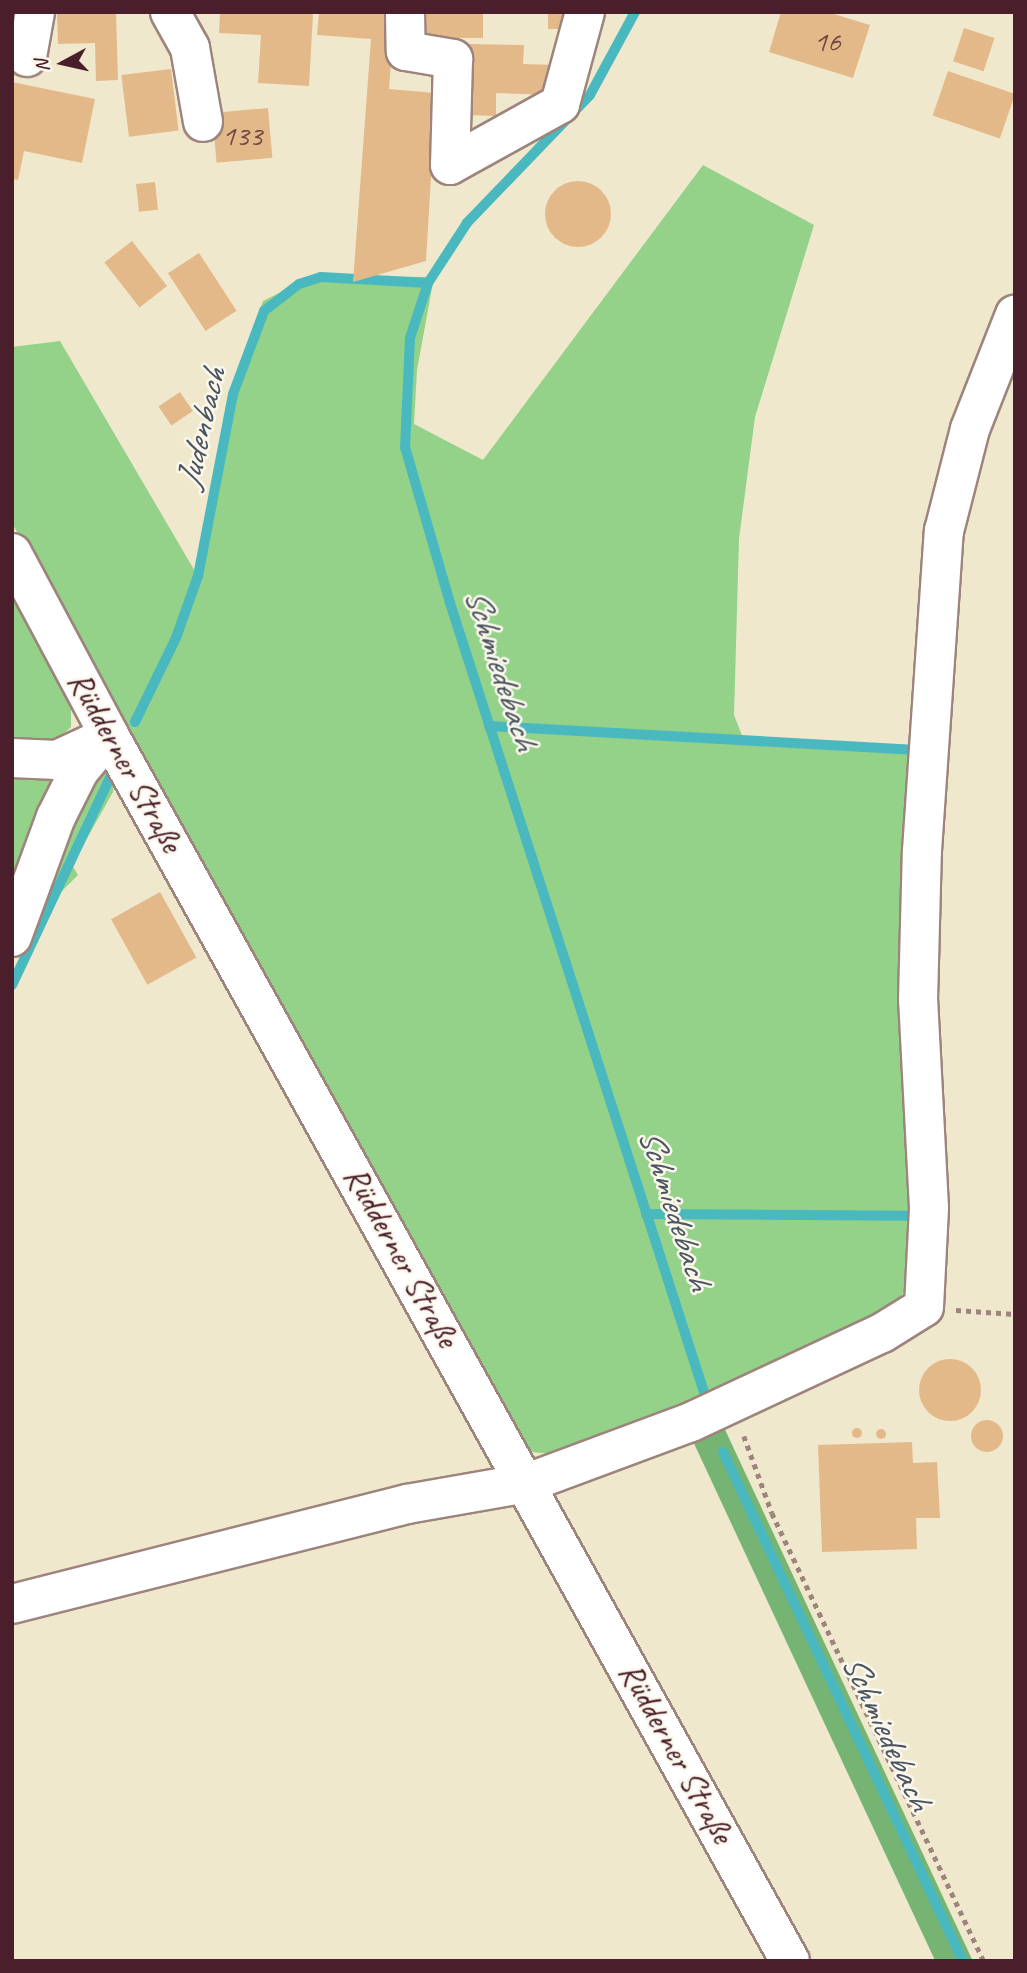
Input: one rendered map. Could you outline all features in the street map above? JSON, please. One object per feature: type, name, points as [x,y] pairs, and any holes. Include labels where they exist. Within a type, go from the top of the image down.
[{"type":"street","points":[[27,57],[35,12]]},
{"type":"street","points":[[170,12],[190,48],[203,122]]},
{"type":"street","points":[[405,12],[406,51],[453,59],[450,165],[560,104],[585,12]]},
{"type":"street","points":[[12,1604],[407,1504],[527,1483],[732,1402],[882,1333],[924,1307],[929,1208],[919,1000],[921,864],[944,531],[970,429],[1015,315]]},
{"type":"street","name":"Rüdderner Straße","points":[[12,553],[109,736],[527,1483],[790,1961]]},
{"type":"street","points":[[12,758],[57,760],[109,736]]},
{"type":"street","points":[[12,937],[56,817],[79,771],[109,736]]},
{"type":"path","points":[[924,1307],[1015,1314]]},
{"type":"path","points":[[732,1402],[772,1513],[984,1961]]},
{"type":"green space","points":[[703,165],[814,225],[755,417],[739,539],[734,715],[743,738],[921,748],[918,1273],[893,1306],[856,1339],[564,1455],[531,1452],[12,523],[12,347],[60,341],[196,573],[226,406],[263,301],[313,276],[434,277],[417,370],[414,424],[483,460]]},
{"type":"green space","points":[[12,593],[71,706],[71,727],[54,743],[12,751]]},
{"type":"green space","points":[[99,763],[114,777],[113,792],[72,865],[78,875],[40,913],[86,770]]},
{"type":"green space","points":[[70,767],[12,910],[12,769]]},
{"type":"green space","points":[[721,1421],[973,1961],[935,1961],[690,1435]]},
{"type":"building","points":[[57,12],[116,12],[118,80],[96,81],[95,43],[58,44]]},
{"type":"building","points":[[220,12],[313,14],[309,86],[258,83],[261,35],[219,33]]},
{"type":"building","points":[[319,12],[395,12],[389,89],[436,93],[426,261],[353,282],[371,39],[317,35]]},
{"type":"building","points":[[420,12],[483,12],[483,38],[420,38]]},
{"type":"building","points":[[548,12],[577,12],[577,29],[548,29]]},
{"type":"building","points":[[781,12],[827,12],[870,25],[853,78],[769,52]]},
{"type":"building","points":[[964,28],[994,38],[984,71],[953,61]]},
{"type":"building","points":[[469,44],[524,45],[523,64],[555,65],[554,95],[496,93],[496,116],[466,115]]},
{"type":"building","points":[[171,69],[179,131],[129,137],[121,75]]},
{"type":"building","points":[[948,71],[1015,94],[1000,139],[933,115]]},
{"type":"building","points":[[12,82],[95,99],[82,163],[24,151],[18,180],[12,179]]},
{"type":"building","points":[[268,108],[272,158],[217,163],[212,113]]},
{"type":"building","points":[[571,181],[585,181],[597,186],[606,195],[611,214],[609,227],[602,238],[585,247],[571,247],[559,242],[550,233],[545,221],[545,207],[550,195],[559,186]]},
{"type":"building","points":[[155,182],[158,210],[139,212],[136,184]]},
{"type":"building","points":[[132,241],[167,286],[140,307],[104,263]]},
{"type":"building","points":[[199,253],[237,311],[206,331],[168,273]]},
{"type":"building","points":[[180,392],[193,411],[171,426],[158,407]]},
{"type":"building","points":[[160,892],[196,958],[147,985],[111,919]]},
{"type":"building","points":[[950,1359],[972,1368],[981,1390],[972,1412],[950,1421],[928,1412],[919,1390],[928,1368]]},
{"type":"building","points":[[987,1420],[998,1425],[1003,1436],[998,1447],[987,1452],[976,1447],[971,1436],[976,1425]]},
{"type":"building","points":[[857,1428],[861,1429],[861,1437],[857,1438],[853,1437],[852,1433],[853,1429]]},
{"type":"building","points":[[881,1429],[885,1430],[885,1438],[881,1439],[877,1438],[876,1434],[877,1430]]},
{"type":"building","points":[[912,1442],[913,1463],[937,1462],[940,1518],[916,1518],[917,1549],[822,1552],[818,1445]]},
{"type":"waterway","name":"Schmiedebach","points":[[635,12],[590,95],[467,223],[428,283],[410,338],[405,447],[450,603],[704,1392]]},
{"type":"waterway","name":"Judenbach","points":[[135,722],[176,638],[198,576],[233,394],[264,311],[299,284],[321,277],[428,283]]},
{"type":"waterway","points":[[489,726],[916,750]]},
{"type":"waterway","name":"Judenbach","points":[[12,985],[112,773]]},
{"type":"waterway","points":[[646,1214],[912,1216]]},
{"type":"waterway","name":"Schmiedebach","points":[[723,1452],[963,1961]]}]
